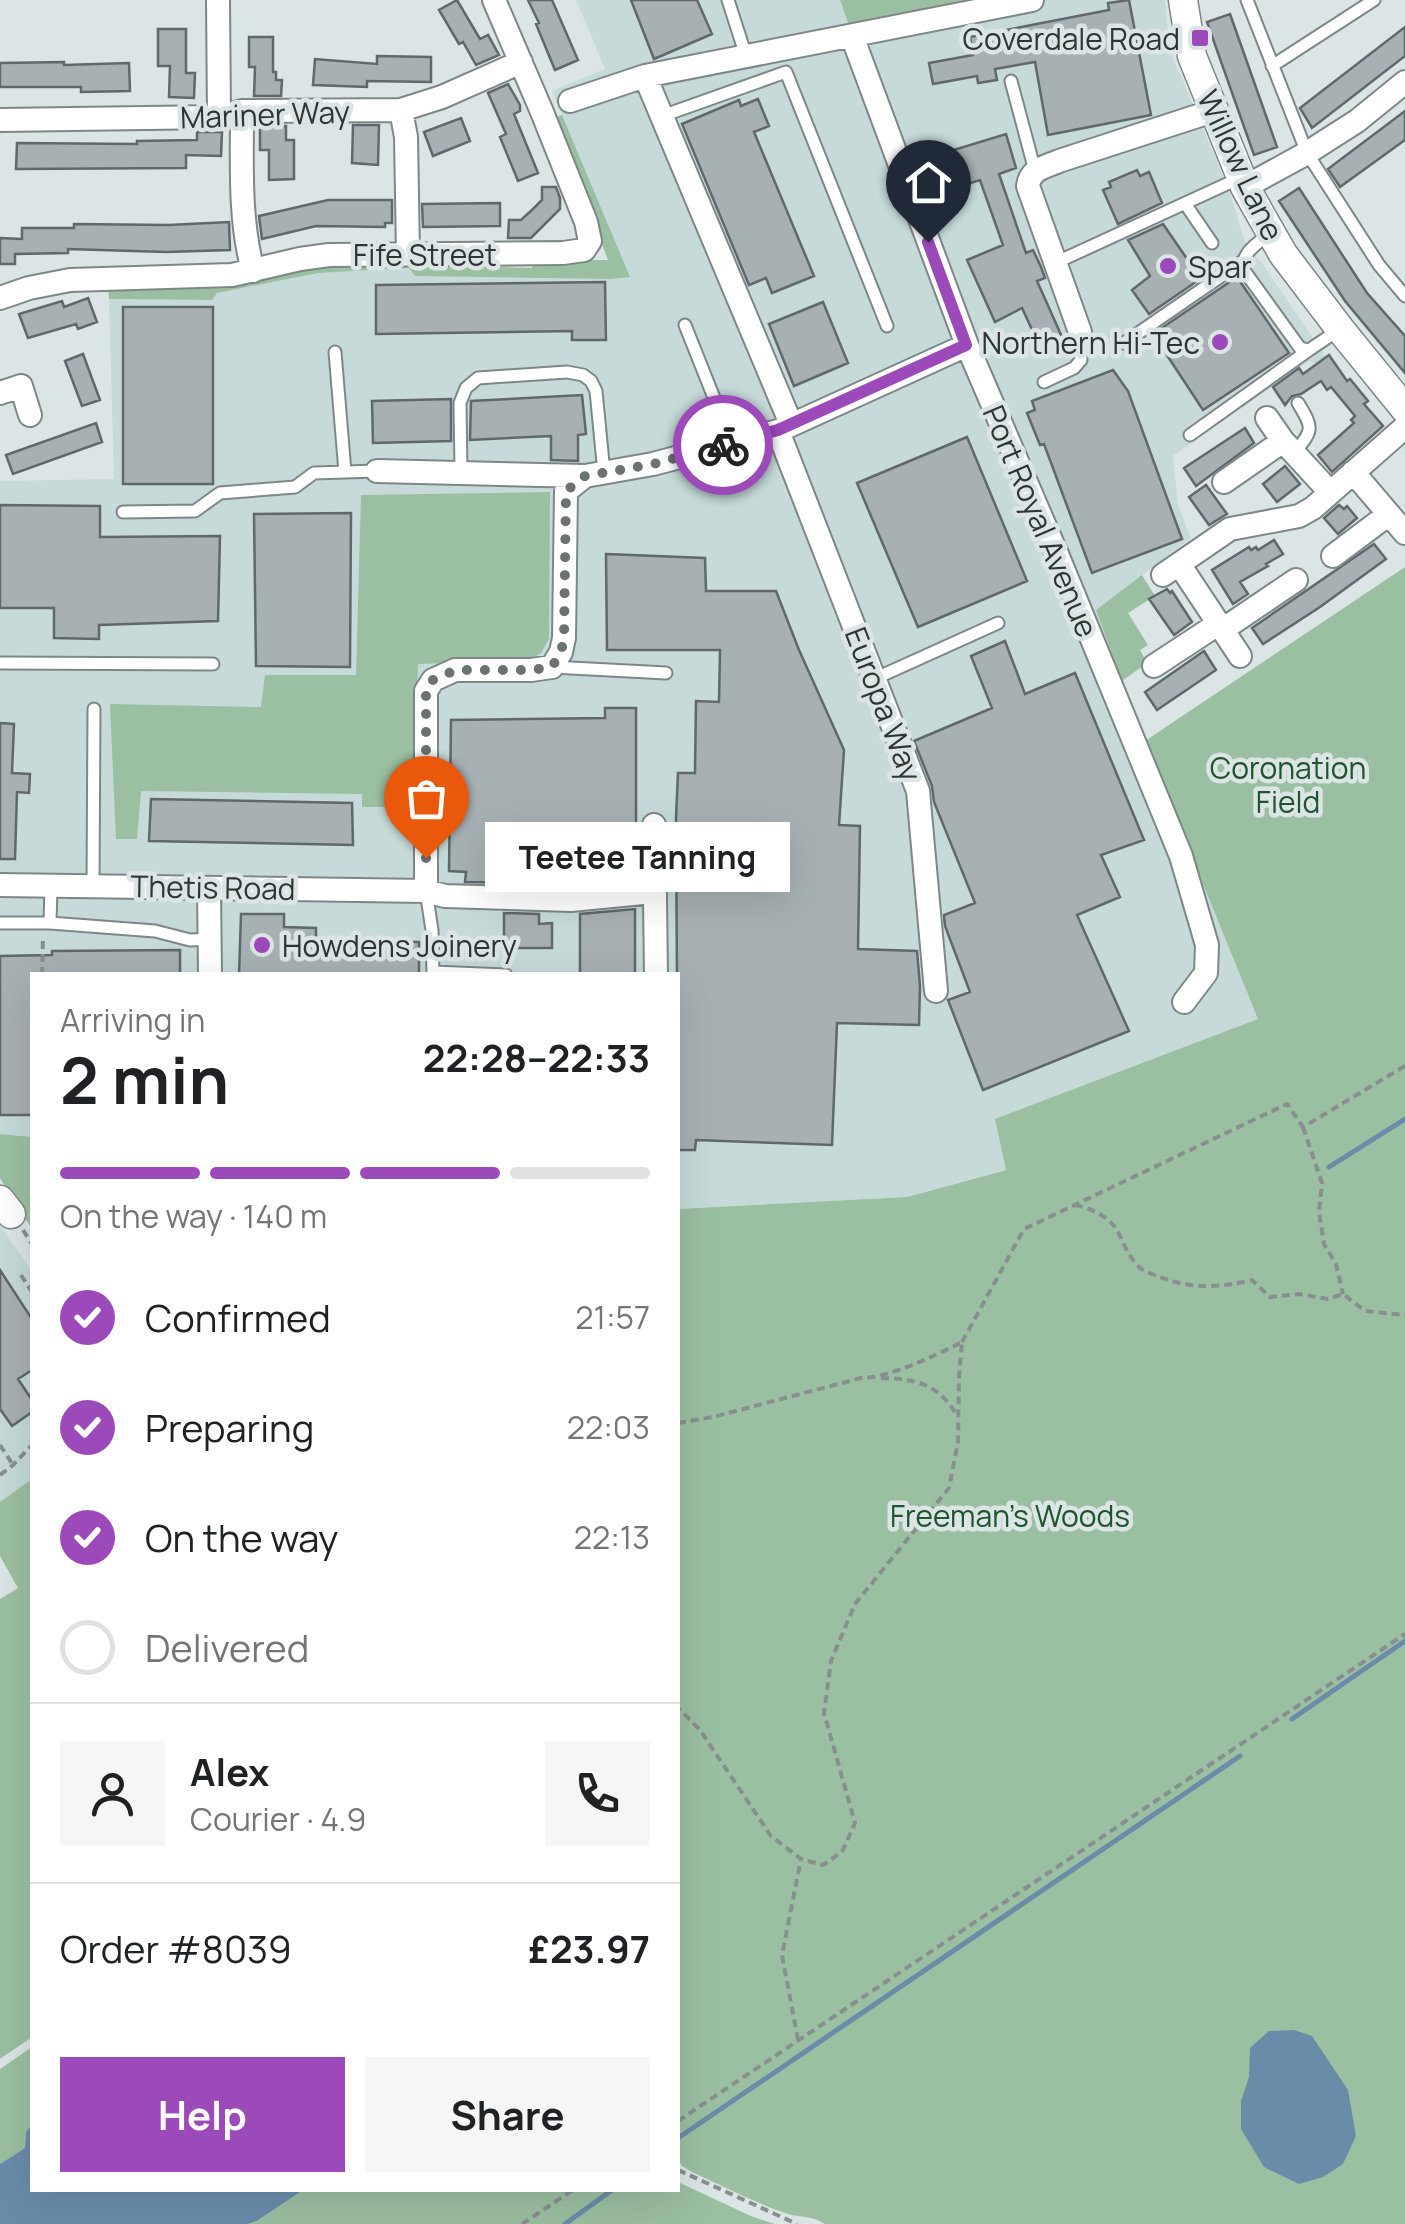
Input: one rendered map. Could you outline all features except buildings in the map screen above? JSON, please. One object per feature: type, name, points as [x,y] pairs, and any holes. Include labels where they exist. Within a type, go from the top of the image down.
[{"type":"street","points":[[218,0],[219,117]]},
{"type":"street","name":"Fife Street","points":[[0,298],[70,280],[208,278],[329,255],[563,254],[584,250],[590,241],[586,222],[494,0]]},
{"type":"street","points":[[570,102],[645,76],[1032,0]]},
{"type":"street","name":"Willow Lane","points":[[1185,1],[1192,56],[1212,110],[1270,233],[1340,330],[1405,409]]},
{"type":"street","name":"Port Royal Avenue","points":[[852,36],[966,345],[1181,856],[1208,945],[1206,973],[1184,1002]]},
{"type":"street","name":"Mariner Way","points":[[0,120],[402,110],[521,62]]},
{"type":"street","name":"Europa Way","points":[[645,76],[784,427],[918,791],[936,991]]},
{"type":"street","points":[[1244,182],[1307,153],[1405,82]]},
{"type":"street","points":[[402,110],[408,254]]},
{"type":"street","points":[[1080,332],[1028,186],[1029,177],[1035,171],[1212,110]]},
{"type":"street","points":[[242,111],[242,214],[252,271]]},
{"type":"street","points":[[377,471],[594,474],[654,464],[784,427],[966,345]]},
{"type":"street","points":[[0,393],[21,386],[30,415]]},
{"type":"street","points":[[1266,418],[1330,492]]},
{"type":"street","points":[[1240,656],[1171,569],[1230,530],[1299,516],[1313,508],[1405,427]]},
{"type":"street","points":[[1224,482],[1289,447]]},
{"type":"street","points":[[1353,472],[1405,533]]},
{"type":"street","points":[[426,891],[426,691],[433,680],[456,670],[552,667],[564,638],[566,491],[594,474]]},
{"type":"street","points":[[1333,556],[1388,514]]},
{"type":"street","points":[[1154,666],[1296,580]]},
{"type":"street","points":[[654,825],[656,972]]},
{"type":"street","name":"Thetis Road","points":[[0,885],[426,891],[445,896],[572,900],[654,892]]},
{"type":"street","points":[[210,889],[210,972]]},
{"type":"lane","points":[[728,0],[746,56]]},
{"type":"lane","points":[[1247,0],[1307,153],[1378,265],[1405,296]]},
{"type":"lane","points":[[1272,66],[1374,0]]},
{"type":"lane","points":[[662,116],[786,72],[887,326]]},
{"type":"lane","points":[[1012,82],[1035,171]]},
{"type":"lane","points":[[1056,263],[1244,182]]},
{"type":"lane","points":[[1186,204],[1212,243]]},
{"type":"lane","points":[[1124,342],[1242,260],[1270,233]]},
{"type":"lane","points":[[1242,260],[1243,269],[1300,348],[1309,350]]},
{"type":"lane","points":[[684,325],[732,443]]},
{"type":"lane","points":[[1190,435],[1340,330]]},
{"type":"lane","points":[[1044,382],[1074,368],[1081,360],[1080,332]]},
{"type":"lane","points":[[335,352],[345,472]]},
{"type":"lane","points":[[461,473],[460,403],[466,388],[478,378],[566,372],[582,375],[596,391],[594,474]]},
{"type":"lane","points":[[1289,447],[1311,431],[1311,423],[1298,403]]},
{"type":"lane","points":[[123,512],[195,510],[220,493],[295,487],[314,474],[377,471]]},
{"type":"lane","points":[[874,679],[998,623]]},
{"type":"lane","points":[[0,663],[214,664]]},
{"type":"lane","points":[[552,667],[666,673]]},
{"type":"lane","points":[[93,886],[94,708]]},
{"type":"lane","points":[[46,923],[51,886]]},
{"type":"lane","points":[[426,891],[433,972]]},
{"type":"lane","points":[[0,923],[155,931],[190,940],[211,939]]},
{"type":"path","points":[[42,972],[46,923]]},
{"type":"path","points":[[1303,1127],[1405,1066]]},
{"type":"path","points":[[680,1710],[700,1730],[772,1836],[801,1859],[823,1865],[842,1852],[855,1823],[824,1713],[832,1660],[855,1604],[949,1488],[958,1442],[962,1342],[1024,1229],[1286,1104],[1303,1127],[1322,1182],[1319,1212],[1324,1244],[1336,1264],[1343,1294],[1365,1312],[1405,1315]]},
{"type":"path","points":[[1075,1205],[1114,1225],[1141,1269],[1178,1284],[1232,1286],[1252,1280],[1270,1297],[1299,1294],[1328,1299],[1343,1294]]},
{"type":"path","points":[[21,1275],[30,1289]]},
{"type":"path","points":[[876,1378],[962,1342]]},
{"type":"path","points":[[680,1422],[713,1417],[861,1378],[926,1384],[942,1396],[958,1417]]},
{"type":"path","points":[[0,1445],[14,1465]]},
{"type":"path","points":[[0,1475],[30,1447]]},
{"type":"path","points":[[680,2119],[1405,1634]]},
{"type":"path","points":[[798,2040],[782,1955],[801,1859]]},
{"type":"path","points":[[680,2171],[797,2224]]},
{"type":"path","points":[[522,2224],[570,2192]]},
{"type":"shaded area","points":[[576,0],[840,0],[848,23],[987,0],[1165,0],[1170,50],[1228,188],[1246,245],[1326,357],[1316,364],[1309,361],[1173,456],[1178,505],[1191,538],[1096,610],[1259,1019],[996,1119],[1007,1169],[907,1197],[680,1209],[680,972],[30,972],[30,1137],[0,1134],[0,481],[114,479],[109,299],[212,300],[216,293],[318,273],[409,268],[415,276],[629,277],[552,91],[605,69]]},
{"type":"shaded area","points":[[0,1226],[30,1268],[30,1480],[0,1502]]},
{"type":"green space","points":[[840,0],[987,0],[848,23]]},
{"type":"green space","points":[[562,115],[630,277],[415,276],[409,268],[318,273],[217,293],[212,300],[109,299],[108,285],[120,285],[125,290],[183,289],[185,284],[340,266],[465,260],[469,266],[532,268],[535,260],[608,260],[582,191],[585,187],[564,136],[560,136],[552,119]]},
{"type":"green space","points":[[550,492],[549,639],[541,653],[528,660],[418,664],[412,807],[362,807],[362,794],[141,791],[137,839],[116,839],[110,704],[261,707],[265,675],[356,675],[361,495]]},
{"type":"green space","name":"Freeman's Woods","points":[[1405,567],[1405,2224],[825,2224],[751,2200],[680,2162],[680,1209],[907,1197],[1006,1170],[995,1119],[1258,1019],[1145,741]]},
{"type":"green space","points":[[1142,575],[1155,596],[1128,613],[1148,645],[1140,650],[1147,663],[1122,681],[1096,610]]},
{"type":"green space","points":[[0,1134],[30,1137],[30,1226],[0,1178]]},
{"type":"green space","points":[[30,1480],[30,2038],[0,2059],[0,1599],[18,1588],[0,1556],[0,1502]]},
{"type":"green space","points":[[30,2048],[30,2127],[25,2148],[0,2164],[0,2069]]},
{"type":"green space","points":[[680,2183],[775,2224],[248,2224],[300,2192],[680,2192]]},
{"type":"water","points":[[1294,2030],[1312,2036],[1348,2090],[1356,2136],[1343,2164],[1323,2177],[1299,2184],[1264,2167],[1241,2129],[1241,2101],[1249,2077],[1250,2048],[1269,2031]]},
{"type":"water","points":[[30,2127],[30,2192],[300,2192],[248,2224],[0,2224],[0,2164],[25,2148]]},
{"type":"waterway","points":[[1329,1167],[1405,1119]]},
{"type":"waterway","points":[[1292,1719],[1405,1641]]},
{"type":"waterway","points":[[680,2137],[1240,1756]]},
{"type":"waterway","points":[[565,2224],[609,2192]]},
{"type":"way so far","points":[[426,858],[426,691],[433,680],[456,670],[552,667],[564,638],[566,491],[585,476],[654,464],[723,445]]},
{"type":"place","name":"Coverdale Road","points":[[1200,38]]},
{"type":"place","name":"Spar","points":[[1168,266]]},
{"type":"place","name":"Northern Hi-Tec","points":[[1220,342]]},
{"type":"place","name":"Teetee Tanning","points":[[426,858]]},
{"type":"place","name":"Howdens Joinery","points":[[262,945]]},
{"type":"route","points":[[723,445],[778,430],[966,345],[928,242]]},
{"type":"park label","name":"Coronation Field","points":[[1288,784]]}]
